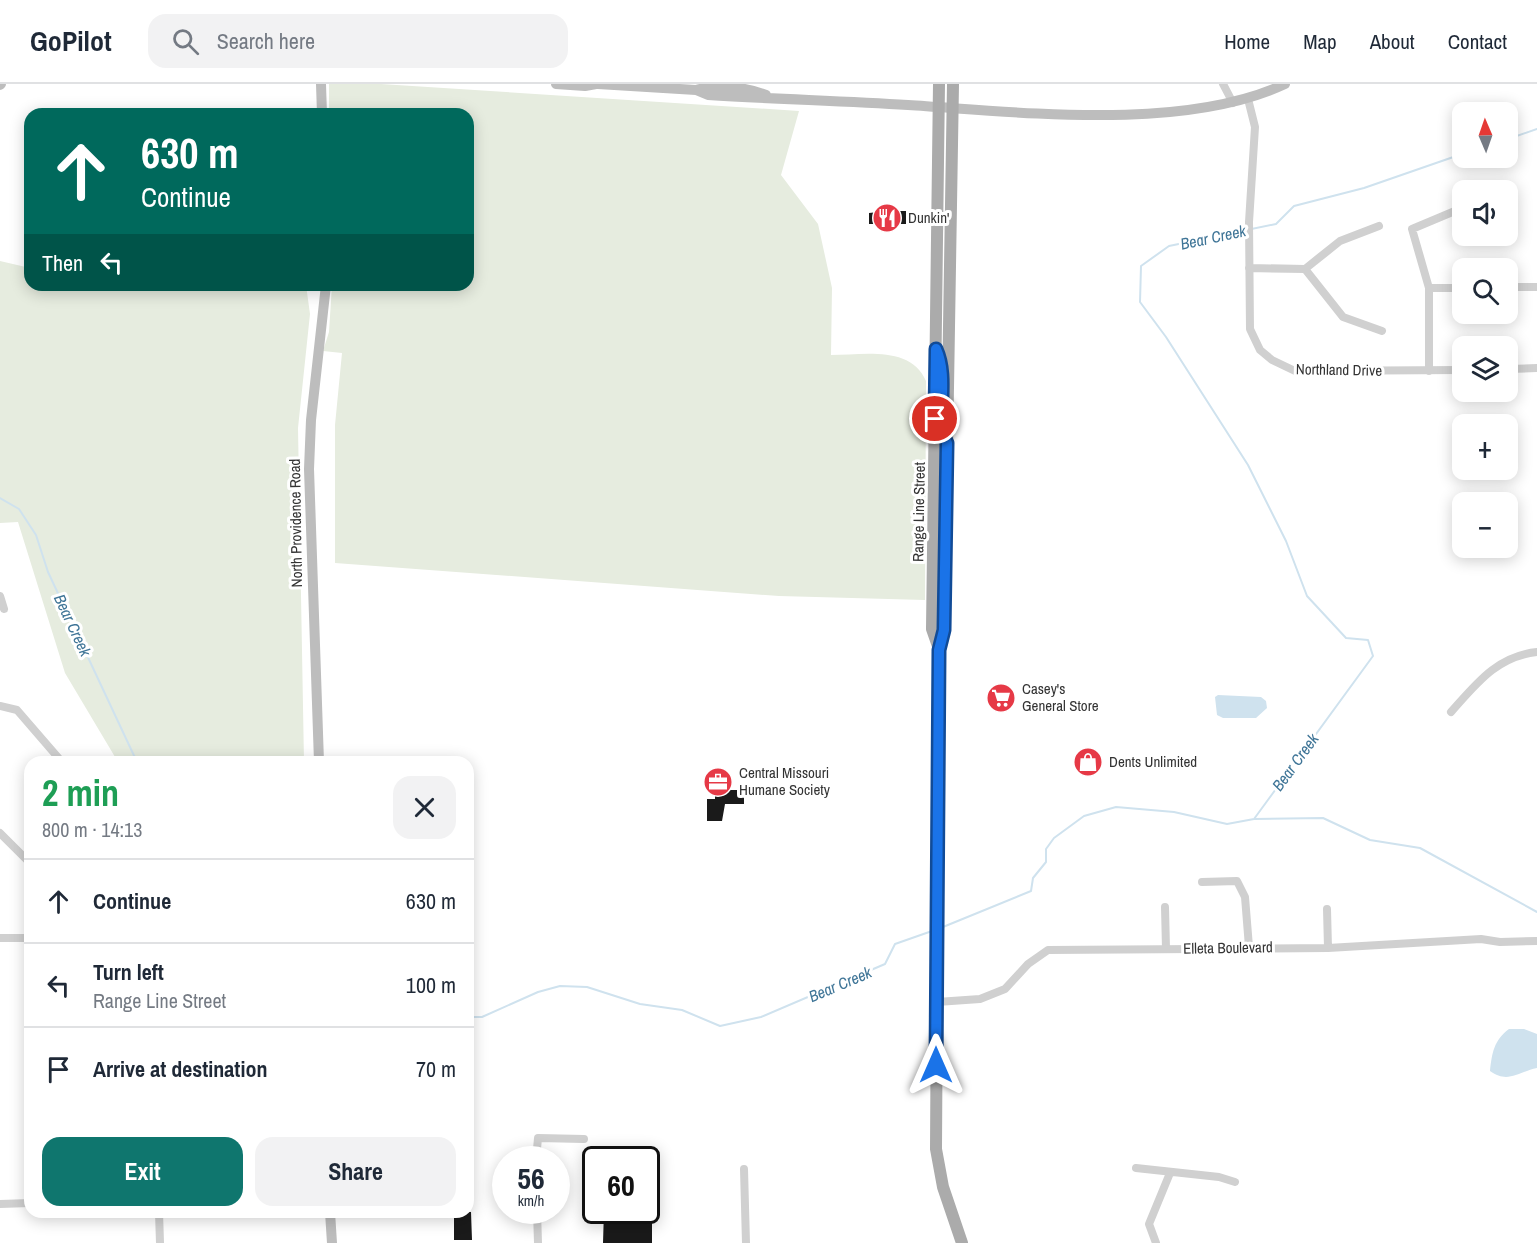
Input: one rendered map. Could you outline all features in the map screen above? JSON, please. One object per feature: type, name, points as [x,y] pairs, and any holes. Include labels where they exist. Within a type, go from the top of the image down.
[{"type":"main road","name":"Range Line Street","points":[[939,84],[932,629],[939,650]]},
{"type":"main road","name":"Range Line Street","points":[[953,84],[944,630],[939,650],[936,1149],[943,1187],[962,1243]]},
{"type":"main road","points":[[937,246],[944,264],[944,326],[949,343]]},
{"type":"main road","points":[[936,349],[943,372],[942,431],[947,443]]},
{"type":"street","points":[[321,84],[322,108]]},
{"type":"street","points":[[556,84],[585,86],[597,84],[696,90],[708,95],[769,96],[1064,114],[1150,112],[1233,103],[1285,84]]},
{"type":"street","points":[[1222,84],[1233,103]]},
{"type":"street","name":"Northland Drive","points":[[1248,99],[1255,127],[1249,222],[1250,329],[1260,350],[1272,360],[1295,371],[1452,370]]},
{"type":"street","points":[[1429,371],[1429,288],[1412,228],[1452,212]]},
{"type":"street","points":[[1250,268],[1305,268],[1340,241],[1379,226]]},
{"type":"street","points":[[1305,268],[1344,317],[1382,331]]},
{"type":"street","points":[[1518,287],[1537,287]]},
{"type":"street","points":[[1429,288],[1452,288]]},
{"type":"street","name":"North Providence Road","points":[[319,756],[309,469],[311,420],[325,291]]},
{"type":"street","points":[[1518,369],[1537,368]]},
{"type":"street","points":[[0,597],[4,609]]},
{"type":"street","points":[[1451,712],[1493,668],[1508,659],[1537,652]]},
{"type":"street","points":[[0,706],[18,710],[57,756]]},
{"type":"street","points":[[0,833],[24,857]]},
{"type":"street","points":[[1202,882],[1237,881],[1245,897],[1250,947]]},
{"type":"street","points":[[1165,907],[1166,949]]},
{"type":"street","points":[[1327,909],[1328,948]]},
{"type":"street","points":[[0,938],[24,938]]},
{"type":"street","name":"Elleta Boulevard","points":[[937,1002],[980,999],[1005,989],[1028,964],[1048,950],[1328,948],[1481,939],[1500,942],[1537,941]]},
{"type":"street","points":[[537,1146],[538,1138],[584,1139]]},
{"type":"street","points":[[1136,1168],[1219,1177],[1235,1182]]},
{"type":"street","points":[[744,1169],[746,1243]]},
{"type":"street","points":[[1156,1243],[1149,1224],[1170,1173]]},
{"type":"street","points":[[0,1204],[24,1203]]},
{"type":"street","points":[[159,1218],[160,1243]]},
{"type":"street","points":[[330,1218],[332,1243]]},
{"type":"street","points":[[537,1224],[538,1243]]},
{"type":"shaded area","points":[[329,84],[381,84],[799,111],[781,175],[818,224],[832,288],[831,355],[884,354],[898,357],[919,370],[926,381],[925,600],[779,596],[335,563],[335,425],[342,353],[323,351],[329,332],[332,291],[474,291],[474,108],[329,108]]},
{"type":"shaded area","points":[[0,261],[24,267],[24,291],[307,291],[310,314],[298,428],[304,756],[114,756],[65,673],[18,522],[0,523]]},
{"type":"water","points":[[1218,695],[1261,697],[1266,701],[1267,708],[1256,718],[1223,718],[1217,715],[1215,697]]},
{"type":"water","points":[[1509,1029],[1524,1029],[1537,1034],[1537,1068],[1502,1077],[1490,1071],[1491,1064],[1497,1042]]},
{"type":"building","name":"Dunkin'","points":[[906,211],[906,224],[869,224],[869,213]]},
{"type":"building","points":[[715,773],[720,774],[720,790],[737,790],[737,794],[744,794],[744,804],[725,804],[722,821],[707,821],[707,799],[715,799]]},
{"type":"building","points":[[454,1218],[471,1218],[472,1240],[454,1240]]},
{"type":"building","points":[[604,1224],[652,1224],[652,1243],[603,1243]]},
{"type":"waterway","name":"Bear Creek","points":[[1518,136],[1537,129]]},
{"type":"waterway","name":"Bear Creek","points":[[943,927],[1031,891],[1033,878],[1046,862],[1046,849],[1054,838],[1084,816],[1116,807],[1174,812],[1227,824],[1254,819],[1373,656],[1368,640],[1346,638],[1307,596],[1286,541],[1248,465],[1166,337],[1140,302],[1141,266],[1169,246],[1276,224],[1294,206],[1364,188],[1452,157]]},
{"type":"waterway","name":"Bear Creek","points":[[0,498],[19,509],[36,535],[48,572],[134,756]]},
{"type":"waterway","points":[[1254,819],[1323,818],[1370,840],[1420,848],[1537,912]]},
{"type":"waterway","name":"Bear Creek","points":[[474,1017],[482,1017],[538,992],[560,986],[587,987],[640,1004],[682,1010],[720,1026],[761,1017],[885,964],[895,944],[932,931]]},
{"type":"place","name":"Dunkin'","points":[[887,218]]},
{"type":"place","name":"Casey's General Store","points":[[1001,698]]},
{"type":"place","name":"Dents Unlimited","points":[[1088,762]]},
{"type":"place","name":"Central Missouri Humane Society","points":[[718,782]]},
{"type":"route","points":[[935,419],[936,349],[942,363],[942,431],[947,443],[944,630],[939,650],[941,683],[936,1065]]}]
